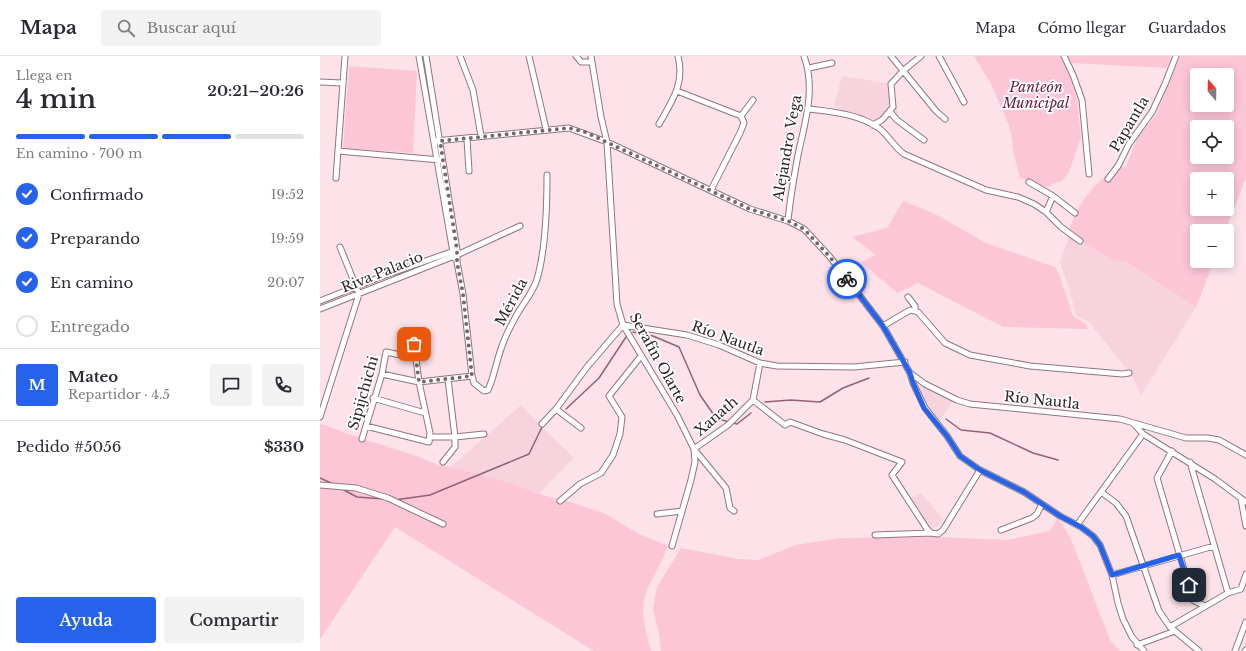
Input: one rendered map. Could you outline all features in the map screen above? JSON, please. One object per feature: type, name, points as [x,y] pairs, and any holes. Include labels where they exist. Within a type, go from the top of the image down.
[{"type":"street","points":[[336,178],[345,56]]},
{"type":"street","points":[[433,56],[420,58],[437,141]]},
{"type":"street","points":[[460,56],[473,90],[480,136]]},
{"type":"street","points":[[529,56],[546,129]]},
{"type":"street","points":[[576,56],[581,62],[592,62]]},
{"type":"street","name":"Serafín Olarte","points":[[591,56],[601,117],[607,142],[617,304],[623,326],[677,415],[694,449],[695,462],[672,546]]},
{"type":"street","points":[[659,124],[677,91],[680,64],[678,56]]},
{"type":"street","name":"Alejandro Vega","points":[[788,221],[790,196],[809,109],[808,68],[804,56]]},
{"type":"street","points":[[891,56],[945,120]]},
{"type":"street","points":[[873,125],[882,120],[893,107],[891,84],[904,70],[922,56]]},
{"type":"street","points":[[939,56],[964,102]]},
{"type":"street","points":[[1064,56],[1082,100],[1089,174]]},
{"type":"street","name":"Papantla","points":[[1108,179],[1118,166],[1129,144],[1152,112],[1166,84],[1176,56]]},
{"type":"street","points":[[382,374],[419,382],[472,376],[463,294],[437,141],[426,57]]},
{"type":"street","points":[[808,68],[832,63]]},
{"type":"street","points":[[320,82],[342,83]]},
{"type":"street","points":[[677,91],[741,116],[744,123],[711,190]]},
{"type":"street","points":[[741,116],[753,100]]},
{"type":"street","points":[[809,109],[834,112],[854,117],[873,125],[886,135],[898,150],[904,154],[986,190],[1026,200],[1046,212],[1061,227],[1080,241]]},
{"type":"street","points":[[890,112],[897,120],[924,140]]},
{"type":"street","points":[[437,141],[467,139],[480,136],[546,129],[569,128],[607,142],[750,209],[788,221],[804,229],[830,257],[883,326],[905,362],[924,408],[947,436],[960,456],[980,470],[1024,492],[1093,536],[1100,545],[1112,575],[1122,614],[1132,637],[1137,645],[1144,651]]},
{"type":"street","points":[[467,139],[469,171]]},
{"type":"street","points":[[338,151],[440,160]]},
{"type":"street","name":"Mérida","points":[[472,376],[474,383],[484,390],[488,390],[493,380],[500,349],[512,322],[532,291],[537,279],[542,255],[547,175]]},
{"type":"street","points":[[1029,182],[1053,196],[1075,213]]},
{"type":"street","points":[[1046,212],[1053,196]]},
{"type":"street","name":"Riva Palacio","points":[[320,309],[394,280],[520,226]]},
{"type":"street","points":[[320,417],[359,294],[340,247]]},
{"type":"street","name":"Riva Palacio","points":[[320,302],[391,274],[455,253]]},
{"type":"street","points":[[391,274],[394,280]]},
{"type":"street","points":[[908,297],[915,306],[915,311]]},
{"type":"street","points":[[883,326],[910,310],[918,312],[945,343],[970,355],[1030,366],[1122,374],[1129,373]]},
{"type":"street","points":[[542,424],[556,409],[588,366],[623,326]]},
{"type":"street","name":"Río Nautla","points":[[623,326],[687,335],[719,345],[760,363],[777,366],[854,367],[905,362]]},
{"type":"street","points":[[414,344],[415,358],[430,440]]},
{"type":"street","name":"Sipijchichi","points":[[362,439],[382,374],[386,352],[415,358]]},
{"type":"street","points":[[560,500],[580,484],[601,473],[613,455],[620,434],[622,418],[609,396],[641,356]]},
{"type":"street","points":[[760,363],[752,400],[785,425],[790,422],[822,434],[845,440],[902,462],[892,475],[931,533]]},
{"type":"street","name":"Río Nautla","points":[[910,373],[925,384],[957,400],[970,404],[1120,419],[1186,438],[1208,438],[1219,440],[1246,455]]},
{"type":"street","points":[[443,462],[455,447],[448,378]]},
{"type":"street","points":[[374,398],[425,413]]},
{"type":"street","name":"Xanath","points":[[694,449],[734,420],[752,400]]},
{"type":"street","points":[[556,409],[581,428]]},
{"type":"street","points":[[1132,422],[1143,434],[1190,462],[1244,500],[1246,526]]},
{"type":"street","points":[[366,426],[430,440],[484,434]]},
{"type":"street","points":[[1077,525],[1143,434]]},
{"type":"street","points":[[694,449],[726,488],[730,508],[734,511]]},
{"type":"street","points":[[1172,451],[1157,478],[1193,600],[1205,606]]},
{"type":"street","points":[[1190,462],[1228,593]]},
{"type":"street","points":[[875,535],[938,534],[943,530],[980,470]]},
{"type":"street","points":[[320,485],[356,488],[388,498],[443,524]]},
{"type":"street","points":[[1101,492],[1116,503],[1126,516],[1159,611],[1170,627],[1199,651]]},
{"type":"street","points":[[1001,530],[1032,518],[1037,514],[1042,504]]},
{"type":"street","points":[[657,514],[682,511]]},
{"type":"street","points":[[1112,575],[1214,546]]},
{"type":"street","points":[[1170,627],[1228,593],[1241,589],[1246,574]]},
{"type":"street","points":[[1235,651],[1246,622]]},
{"type":"street","points":[[1137,645],[1175,631]]},
{"type":"shaded area","points":[[842,76],[893,84],[899,120],[883,118],[875,124],[834,106]]},
{"type":"shaded area","points":[[1068,240],[1077,243],[1080,241],[1115,261],[1125,262],[1196,307],[1141,395],[1132,376],[1089,322],[1076,315],[1060,262]]},
{"type":"shaded area","points":[[918,384],[953,401],[938,423],[926,408],[915,387]]},
{"type":"shaded area","points":[[521,405],[574,458],[539,494],[511,483],[451,467]]},
{"type":"shaded area","points":[[921,493],[943,519],[938,526],[932,528],[926,526],[910,498]]},
{"type":"green space","name":"Panteón Municipal","points":[[974,56],[1061,56],[1077,99],[1081,137],[1069,172],[1062,181],[1051,184],[1051,186],[1038,187],[1031,182],[1020,178],[1008,123],[991,84]]},
{"type":"green space","points":[[1066,56],[1171,56],[1167,68],[1073,63]]},
{"type":"green space","points":[[1180,56],[1246,56],[1246,178],[1234,208],[1234,172],[1190,172],[1190,216],[1231,216],[1228,224],[1190,224],[1190,268],[1211,268],[1196,307],[1126,262],[1115,261],[1080,241],[1077,243],[1068,240],[1073,218],[1084,200],[1103,179],[1120,166],[1126,167],[1137,138],[1156,115]]},
{"type":"green space","points":[[349,66],[417,71],[413,153],[343,148]]},
{"type":"green space","points":[[903,201],[935,214],[986,243],[1055,267],[1059,274],[1073,316],[1086,324],[1088,329],[1003,327],[918,283],[897,293],[861,262],[876,255],[852,237],[887,228]]},
{"type":"green space","points":[[322,424],[438,465],[511,483],[539,494],[604,513],[639,534],[669,546],[648,587],[644,599],[643,613],[645,628],[651,651],[594,651],[395,527],[320,639],[320,425]]},
{"type":"green space","points":[[1058,518],[1071,539],[1110,640],[1120,651],[661,651],[659,634],[653,609],[657,587],[681,548],[739,559],[758,560],[796,545],[840,538],[938,537],[1008,540],[1050,531]]},
{"type":"waterway","points":[[633,332],[653,336],[679,347],[700,395],[716,418],[729,422]]},
{"type":"waterway","points":[[566,409],[599,378],[626,337]]},
{"type":"waterway","points":[[765,402],[791,400],[820,402],[843,388],[869,378]]},
{"type":"waterway","points":[[733,423],[737,424],[751,413]]},
{"type":"waterway","points":[[946,419],[961,430],[990,433],[1033,453],[1058,460]]},
{"type":"waterway","points":[[395,500],[430,495],[529,454],[542,427]]},
{"type":"waterway","points":[[320,478],[333,484]]},
{"type":"waterway","points":[[342,489],[357,497],[384,499]]},
{"type":"way so far","points":[[414,344],[419,382],[472,376],[463,294],[457,262],[458,254],[440,141],[546,129],[569,128],[585,132],[750,209],[788,221],[804,229],[830,257],[847,279]]},
{"type":"route","points":[[847,279],[883,326],[905,362],[924,408],[947,436],[960,456],[980,470],[1024,492],[1093,536],[1100,545],[1112,575],[1179,555],[1189,585]]}]
